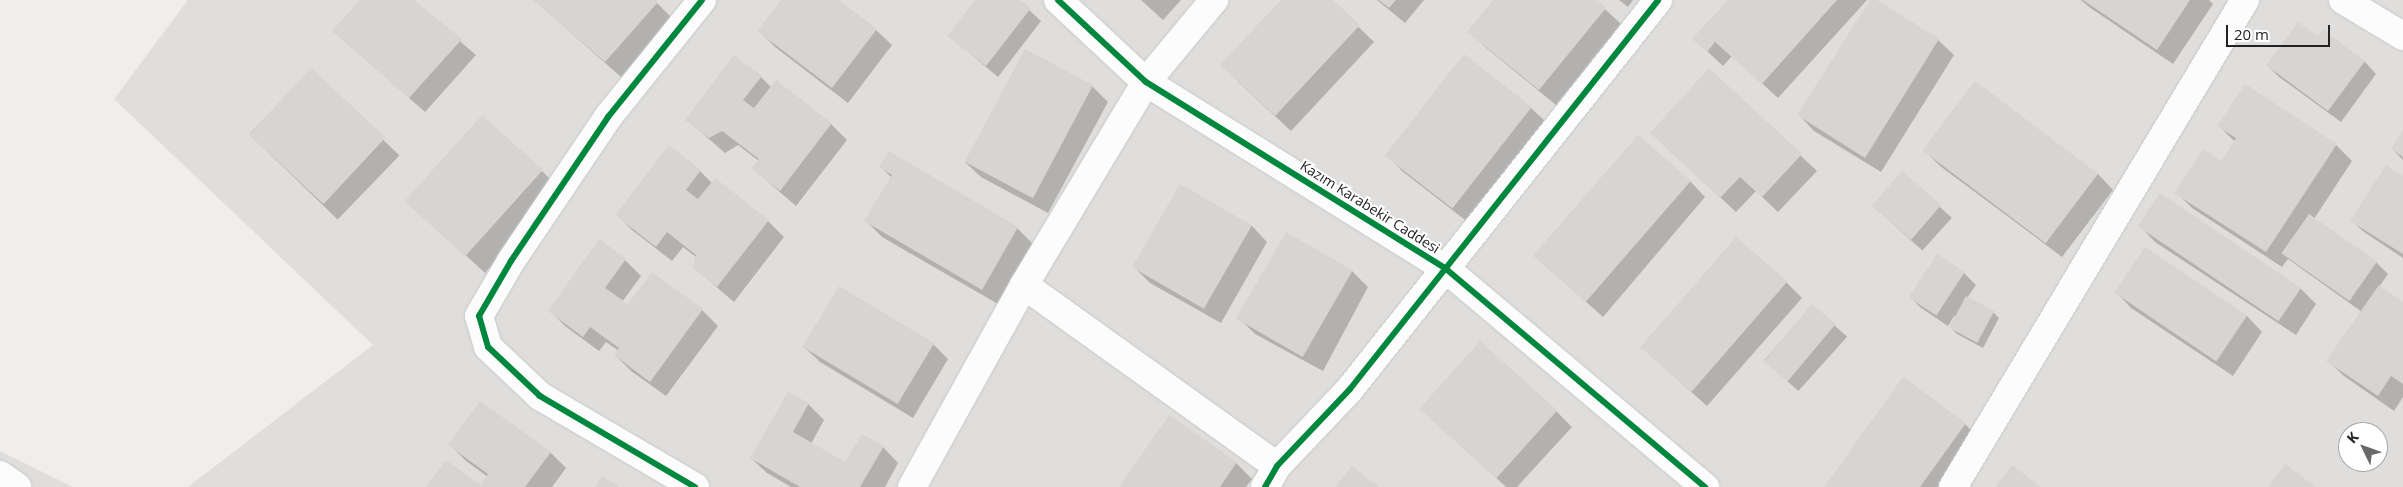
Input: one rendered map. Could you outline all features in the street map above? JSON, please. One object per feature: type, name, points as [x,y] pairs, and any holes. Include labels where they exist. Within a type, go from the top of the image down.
[{"type":"street","points":[[695,487],[540,396],[488,347],[479,316],[511,261],[608,117],[702,0]]},
{"type":"street","name":"Kazım Karabekir Caddesi","points":[[1058,0],[1146,82],[1446,268],[1705,487]]},
{"type":"street","points":[[912,487],[1024,285],[1146,82],[1214,0]]},
{"type":"street","points":[[1024,285],[1271,477],[1350,389],[1658,0]]},
{"type":"street","points":[[1953,487],[2245,0]]},
{"type":"street","points":[[2343,0],[2403,36]]},
{"type":"street","points":[[0,475],[17,487]]},
{"type":"shaded area","points":[[188,0],[2403,0],[2403,487],[188,487],[373,345],[114,99]]},
{"type":"shaded area","points":[[0,451],[73,487],[0,487]]},
{"type":"building","points":[[360,0],[414,0],[462,39],[409,98],[332,31]]},
{"type":"building","points":[[533,0],[656,0],[658,2],[605,62]]},
{"type":"building","points":[[781,0],[839,0],[877,29],[832,88],[757,31]]},
{"type":"building","points":[[975,0],[1020,0],[1031,8],[986,66],[947,36]]},
{"type":"building","points":[[1281,0],[1333,0],[1360,25],[1275,116],[1220,65]]},
{"type":"building","points":[[1379,0],[1396,0],[1389,8]]},
{"type":"building","points":[[1493,0],[1597,0],[1606,8],[1539,90],[1467,32]]},
{"type":"building","points":[[1728,0],[1837,0],[1762,84],[1715,42],[1707,52],[1692,39]]},
{"type":"building","points":[[1870,0],[1877,0],[1939,39],[1865,158],[1797,115]]},
{"type":"building","points":[[2083,0],[2190,0],[2157,50]]},
{"type":"building","points":[[2298,22],[2318,36],[2323,30],[2365,61],[2328,111],[2266,65]]},
{"type":"building","points":[[1025,49],[1093,85],[1033,198],[965,162]]},
{"type":"building","points":[[1464,54],[1532,107],[1452,209],[1385,156]]},
{"type":"building","points":[[734,55],[762,76],[743,100],[754,108],[776,80],[832,123],[780,191],[751,169],[759,159],[722,131],[709,138],[685,120]]},
{"type":"building","points":[[311,68],[386,138],[324,204],[249,135]]},
{"type":"building","points":[[1709,68],[1802,154],[1762,197],[1740,177],[1720,198],[1650,133]]},
{"type":"building","points":[[1975,81],[2098,174],[2046,243],[1923,150]]},
{"type":"building","points":[[2245,84],[2337,144],[2266,252],[2174,193],[2203,149],[2221,161],[2236,138],[2217,126]]},
{"type":"building","points":[[482,115],[543,170],[465,256],[404,201]]},
{"type":"building","points":[[2403,130],[2403,157],[2391,149]]},
{"type":"building","points":[[1638,135],[1691,181],[1586,302],[1533,256]]},
{"type":"building","points":[[669,145],[701,170],[686,190],[698,199],[715,178],[769,220],[717,287],[692,267],[696,255],[667,232],[656,247],[615,215]]},
{"type":"building","points":[[889,151],[1018,227],[982,290],[864,221],[892,175],[879,167]]},
{"type":"building","points":[[2386,165],[2403,176],[2403,254],[2350,221]]},
{"type":"building","points":[[1902,171],[1941,205],[1911,240],[1872,206]]},
{"type":"building","points":[[1180,184],[1252,226],[1204,309],[1132,267]]},
{"type":"building","points":[[2160,193],[2301,288],[2279,321],[2138,226]]},
{"type":"building","points":[[2309,214],[2377,262],[2349,301],[2281,253]]},
{"type":"building","points":[[1286,232],[1353,270],[1303,357],[1236,319]]},
{"type":"building","points":[[1736,237],[1787,282],[1692,392],[1640,347]]},
{"type":"building","points":[[599,239],[626,259],[605,288],[628,304],[652,272],[703,309],[650,382],[614,355],[619,348],[590,327],[583,337],[548,311]]},
{"type":"building","points":[[2145,247],[2247,316],[2216,361],[2114,293]]},
{"type":"building","points":[[1937,254],[1965,272],[1936,316],[1909,298]]},
{"type":"building","points":[[2379,285],[2403,302],[2403,384],[2391,376],[2378,396],[2326,361]]},
{"type":"building","points":[[839,286],[934,343],[898,404],[802,347]]},
{"type":"building","points":[[1966,296],[1994,311],[1977,343],[1949,328]]},
{"type":"building","points":[[1812,304],[1836,324],[1788,381],[1764,361]]},
{"type":"building","points":[[1480,341],[1557,411],[1496,478],[1419,409]]},
{"type":"building","points":[[1903,377],[1966,423],[1920,487],[1824,487]]},
{"type":"building","points":[[788,392],[809,403],[793,432],[845,462],[862,434],[884,446],[860,487],[800,487],[750,458]]},
{"type":"building","points":[[480,401],[551,452],[525,487],[426,487],[446,460],[481,485],[488,474],[448,445]]},
{"type":"building","points":[[1169,415],[1237,462],[1220,487],[1119,487]]},
{"type":"building","points":[[2285,464],[2316,487],[2268,487]]},
{"type":"building","points":[[2012,465],[2041,487],[1995,487]]},
{"type":"building","points":[[1352,466],[1379,487],[1335,487]]},
{"type":"building","points":[[602,476],[619,487],[595,487]]},
{"type":"cycle path","points":[[695,487],[540,396],[488,347],[479,316],[511,261],[608,117],[702,0]]},
{"type":"cycle path","points":[[1058,0],[1146,82],[1446,269],[1705,487]]},
{"type":"cycle path","points":[[1265,487],[1277,466],[1350,389],[1658,0]]}]
